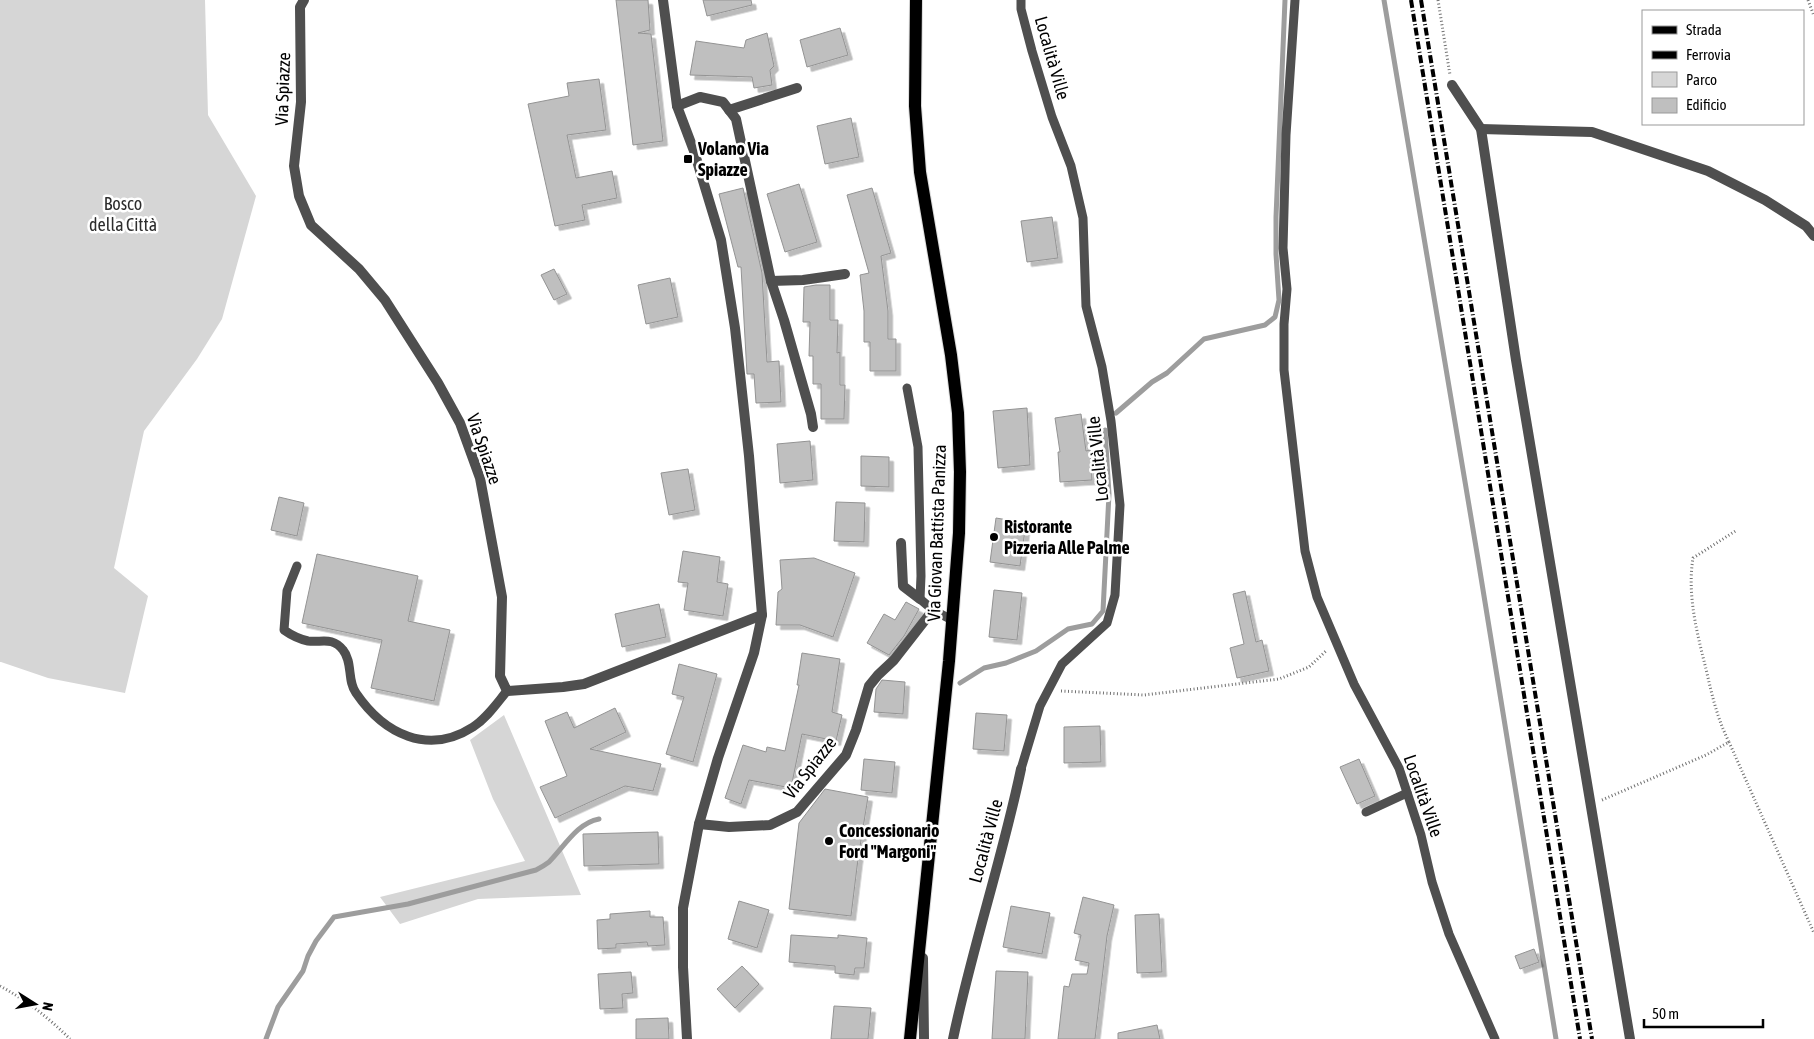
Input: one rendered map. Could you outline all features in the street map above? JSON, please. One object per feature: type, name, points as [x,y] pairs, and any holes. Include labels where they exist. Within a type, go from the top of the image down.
[{"type":"main road","name":"Via Giovan Battista Panizza","points":[[910,1039],[952,620],[959,533],[960,472],[958,413],[951,355],[920,172],[915,106],[916,0]]},
{"type":"street","name":"Via Spiazze","points":[[304,0],[300,7],[301,102],[294,166],[299,196],[311,225],[359,269],[385,300],[438,383],[460,423],[480,478],[502,598],[500,676],[507,691]]},
{"type":"street","points":[[663,0],[677,106],[694,150],[721,240],[736,338],[749,456],[762,615],[754,653],[718,758],[699,824],[683,908],[683,967],[687,1039]]},
{"type":"street","points":[[1452,85],[1481,129],[1516,360],[1630,1039]]},
{"type":"street","points":[[729,110],[797,88]]},
{"type":"street","points":[[677,106],[700,96],[723,102],[736,119],[771,281],[784,320],[813,427]]},
{"type":"street","points":[[1481,129],[1592,132],[1708,171],[1765,200],[1806,226],[1814,236]]},
{"type":"street","points":[[771,281],[802,280],[845,274]]},
{"type":"street","name":"Via Giovan Battista Panizza","points":[[901,543],[903,586],[920,599]]},
{"type":"street","name":"Via Spiazze","points":[[699,824],[730,827],[770,825],[797,812],[846,755],[870,686],[878,675],[894,660],[933,610]]},
{"type":"street","points":[[507,691],[584,684],[762,615]]},
{"type":"street","name":"Località Ville","points":[[953,1039],[985,908],[1011,816],[1021,769]]},
{"type":"street","points":[[923,917],[924,1039]]},
{"type":"lane","name":"Località Ville","points":[[1021,0],[1021,9],[1032,51],[1052,117],[1071,166],[1083,218],[1086,306],[1102,366],[1110,412],[1120,505],[1115,595],[1107,623],[1062,664],[1040,706],[1021,769]]},
{"type":"lane","name":"Località Ville","points":[[1295,0],[1286,135],[1283,248],[1287,290],[1284,324],[1284,370],[1305,551],[1317,597],[1354,684],[1399,768],[1421,835],[1432,882],[1449,934],[1495,1039]]},
{"type":"lane","points":[[907,388],[918,447],[920,599],[933,610],[952,620]]},
{"type":"lane","points":[[297,566],[287,591],[284,630],[298,638],[310,641],[333,642],[343,650],[348,660],[354,691],[378,719],[403,736],[428,740],[442,739],[460,734],[485,717],[507,691]]},
{"type":"lane","points":[[1366,812],[1407,793]]},
{"type":"path","points":[[1438,0],[1452,85]]},
{"type":"path","points":[[1808,0],[1814,16]]},
{"type":"path","points":[[1737,530],[1692,558],[1690,576],[1696,628],[1719,722],[1814,933]]},
{"type":"path","points":[[1048,691],[1144,695],[1278,679],[1309,667],[1336,641]]},
{"type":"path","points":[[1592,804],[1706,755],[1729,742]]},
{"type":"path","points":[[0,986],[21,998],[55,1024],[70,1039]]},
{"type":"green space","name":"Bosco della Città","points":[[0,0],[205,0],[208,115],[256,196],[222,319],[197,359],[144,431],[114,568],[148,596],[125,693],[48,678],[0,662]]},
{"type":"green space","points":[[504,715],[581,895],[478,899],[400,924],[380,897],[525,861],[493,799],[470,740]]},
{"type":"building","points":[[616,0],[648,0],[650,30],[638,33],[651,34],[663,141],[633,145]]},
{"type":"building","points":[[703,0],[751,0],[752,5],[707,16]]},
{"type":"building","points":[[840,28],[848,55],[807,67],[800,40]]},
{"type":"building","points":[[767,33],[774,66],[770,70],[772,85],[754,88],[752,77],[690,75],[696,41],[744,48],[746,40]]},
{"type":"building","points":[[599,79],[606,130],[567,135],[576,178],[612,171],[617,198],[582,205],[585,220],[555,226],[528,104],[569,96],[567,83]]},
{"type":"building","points":[[851,118],[859,157],[825,164],[817,126]]},
{"type":"building","points":[[799,184],[817,242],[785,252],[767,194]]},
{"type":"building","points":[[743,188],[762,273],[767,362],[779,361],[781,402],[756,403],[754,374],[747,374],[741,267],[738,267],[719,194]]},
{"type":"building","points":[[872,188],[891,253],[881,256],[888,311],[888,339],[896,339],[896,371],[870,371],[870,342],[864,342],[864,311],[860,275],[869,273],[847,195]]},
{"type":"building","points":[[1052,217],[1058,258],[1027,262],[1021,221]]},
{"type":"building","points":[[554,269],[567,294],[554,300],[541,275]]},
{"type":"building","points":[[670,278],[678,317],[646,324],[638,285]]},
{"type":"building","points":[[830,285],[830,320],[838,320],[837,353],[840,352],[840,385],[845,385],[844,419],[821,419],[821,384],[813,384],[813,356],[809,356],[810,322],[803,322],[804,287]]},
{"type":"building","points":[[1027,408],[1030,465],[998,468],[993,411]]},
{"type":"building","points":[[1081,414],[1086,451],[1090,450],[1092,480],[1060,482],[1058,452],[1060,452],[1055,418]]},
{"type":"building","points":[[810,441],[813,480],[780,483],[777,444]]},
{"type":"building","points":[[861,456],[889,457],[889,487],[861,486]]},
{"type":"building","points":[[688,469],[695,510],[669,515],[661,473]]},
{"type":"building","points":[[279,497],[304,503],[297,536],[271,530]]},
{"type":"building","points":[[836,502],[865,503],[864,542],[834,541]]},
{"type":"building","points":[[996,518],[1026,523],[1020,566],[990,562]]},
{"type":"building","points":[[683,551],[720,557],[717,582],[728,584],[723,616],[684,610],[688,583],[678,582]]},
{"type":"building","points":[[317,554],[418,576],[408,621],[450,630],[434,701],[371,688],[382,640],[302,623]]},
{"type":"building","points":[[814,558],[855,573],[833,637],[800,625],[776,625],[778,592],[782,589],[780,560]]},
{"type":"building","points":[[994,590],[1022,593],[1017,640],[989,637]]},
{"type":"building","points":[[1245,591],[1256,642],[1262,640],[1269,671],[1237,678],[1230,648],[1244,644],[1233,594]]},
{"type":"building","points":[[906,602],[919,609],[904,636],[889,655],[867,643],[884,614],[895,620]]},
{"type":"building","points":[[659,604],[666,637],[622,647],[615,614]]},
{"type":"building","points":[[802,653],[840,659],[832,712],[842,715],[836,741],[802,734],[791,788],[749,780],[741,804],[725,798],[743,745],[766,752],[767,747],[785,751],[799,685],[797,685]]},
{"type":"building","points":[[679,664],[717,674],[693,762],[666,754],[684,697],[672,694]]},
{"type":"building","points":[[882,680],[905,682],[903,714],[874,712],[876,689]]},
{"type":"building","points":[[615,708],[626,732],[590,749],[661,764],[653,791],[625,786],[555,818],[540,787],[567,776],[545,721],[567,712],[574,728]]},
{"type":"building","points":[[976,713],[1007,715],[1004,751],[973,749]]},
{"type":"building","points":[[1100,726],[1101,762],[1064,763],[1064,727]]},
{"type":"building","points":[[864,759],[895,762],[892,793],[861,790]]},
{"type":"building","points":[[1359,759],[1375,796],[1357,804],[1340,767]]},
{"type":"building","points":[[825,789],[868,797],[851,916],[789,909],[799,823]]},
{"type":"building","points":[[658,832],[659,864],[584,866],[583,834]]},
{"type":"building","points":[[1083,897],[1114,905],[1107,936],[1095,1039],[1058,1039],[1064,986],[1069,987],[1072,974],[1087,974],[1089,963],[1075,960],[1081,935],[1074,933]]},
{"type":"building","points":[[739,901],[769,910],[757,948],[728,939]]},
{"type":"building","points":[[1011,906],[1050,913],[1042,954],[1003,947]]},
{"type":"building","points":[[650,911],[650,917],[663,917],[665,945],[648,946],[647,942],[616,944],[616,948],[598,949],[597,920],[610,919],[610,914]]},
{"type":"building","points":[[1159,914],[1162,972],[1137,973],[1135,915]]},
{"type":"building","points":[[791,935],[838,938],[838,935],[867,938],[864,968],[855,968],[854,975],[835,973],[835,966],[789,962]]},
{"type":"building","points":[[1534,949],[1539,962],[1520,969],[1515,956]]},
{"type":"building","points":[[742,966],[759,984],[735,1008],[717,989]]},
{"type":"building","points":[[996,971],[1028,972],[1025,1039],[992,1039]]},
{"type":"building","points":[[631,972],[633,993],[622,994],[623,1008],[600,1009],[598,974]]},
{"type":"building","points":[[834,1006],[871,1008],[868,1039],[831,1039]]},
{"type":"building","points":[[668,1018],[669,1039],[636,1039],[636,1019]]},
{"type":"building","points":[[1157,1025],[1160,1039],[1118,1039],[1118,1033]]},
{"type":"waterway","points":[[1116,413],[1152,382],[1167,373],[1204,339],[1265,325],[1275,317],[1279,300],[1276,217],[1285,0]]},
{"type":"waterway","points":[[1384,0],[1556,1039]]},
{"type":"waterway","points":[[960,683],[984,668],[1006,663],[1036,651],[1068,629],[1092,624],[1103,611],[1109,494],[1105,430]]},
{"type":"waterway","points":[[266,1039],[278,1007],[303,971],[316,941],[334,917],[408,904],[536,870],[549,862],[577,830],[591,821],[599,819]]},
{"type":"railway","points":[[1411,0],[1580,1039]]},
{"type":"railway","points":[[1421,0],[1592,1039]]},
{"type":"place","name":"Volano Via Spiazze","points":[[688,159]]},
{"type":"place","name":"Ristorante Pizzeria Alle Palme","points":[[994,537]]},
{"type":"place","name":"Concessionario Ford \"Margoni\"","points":[[829,841]]}]
